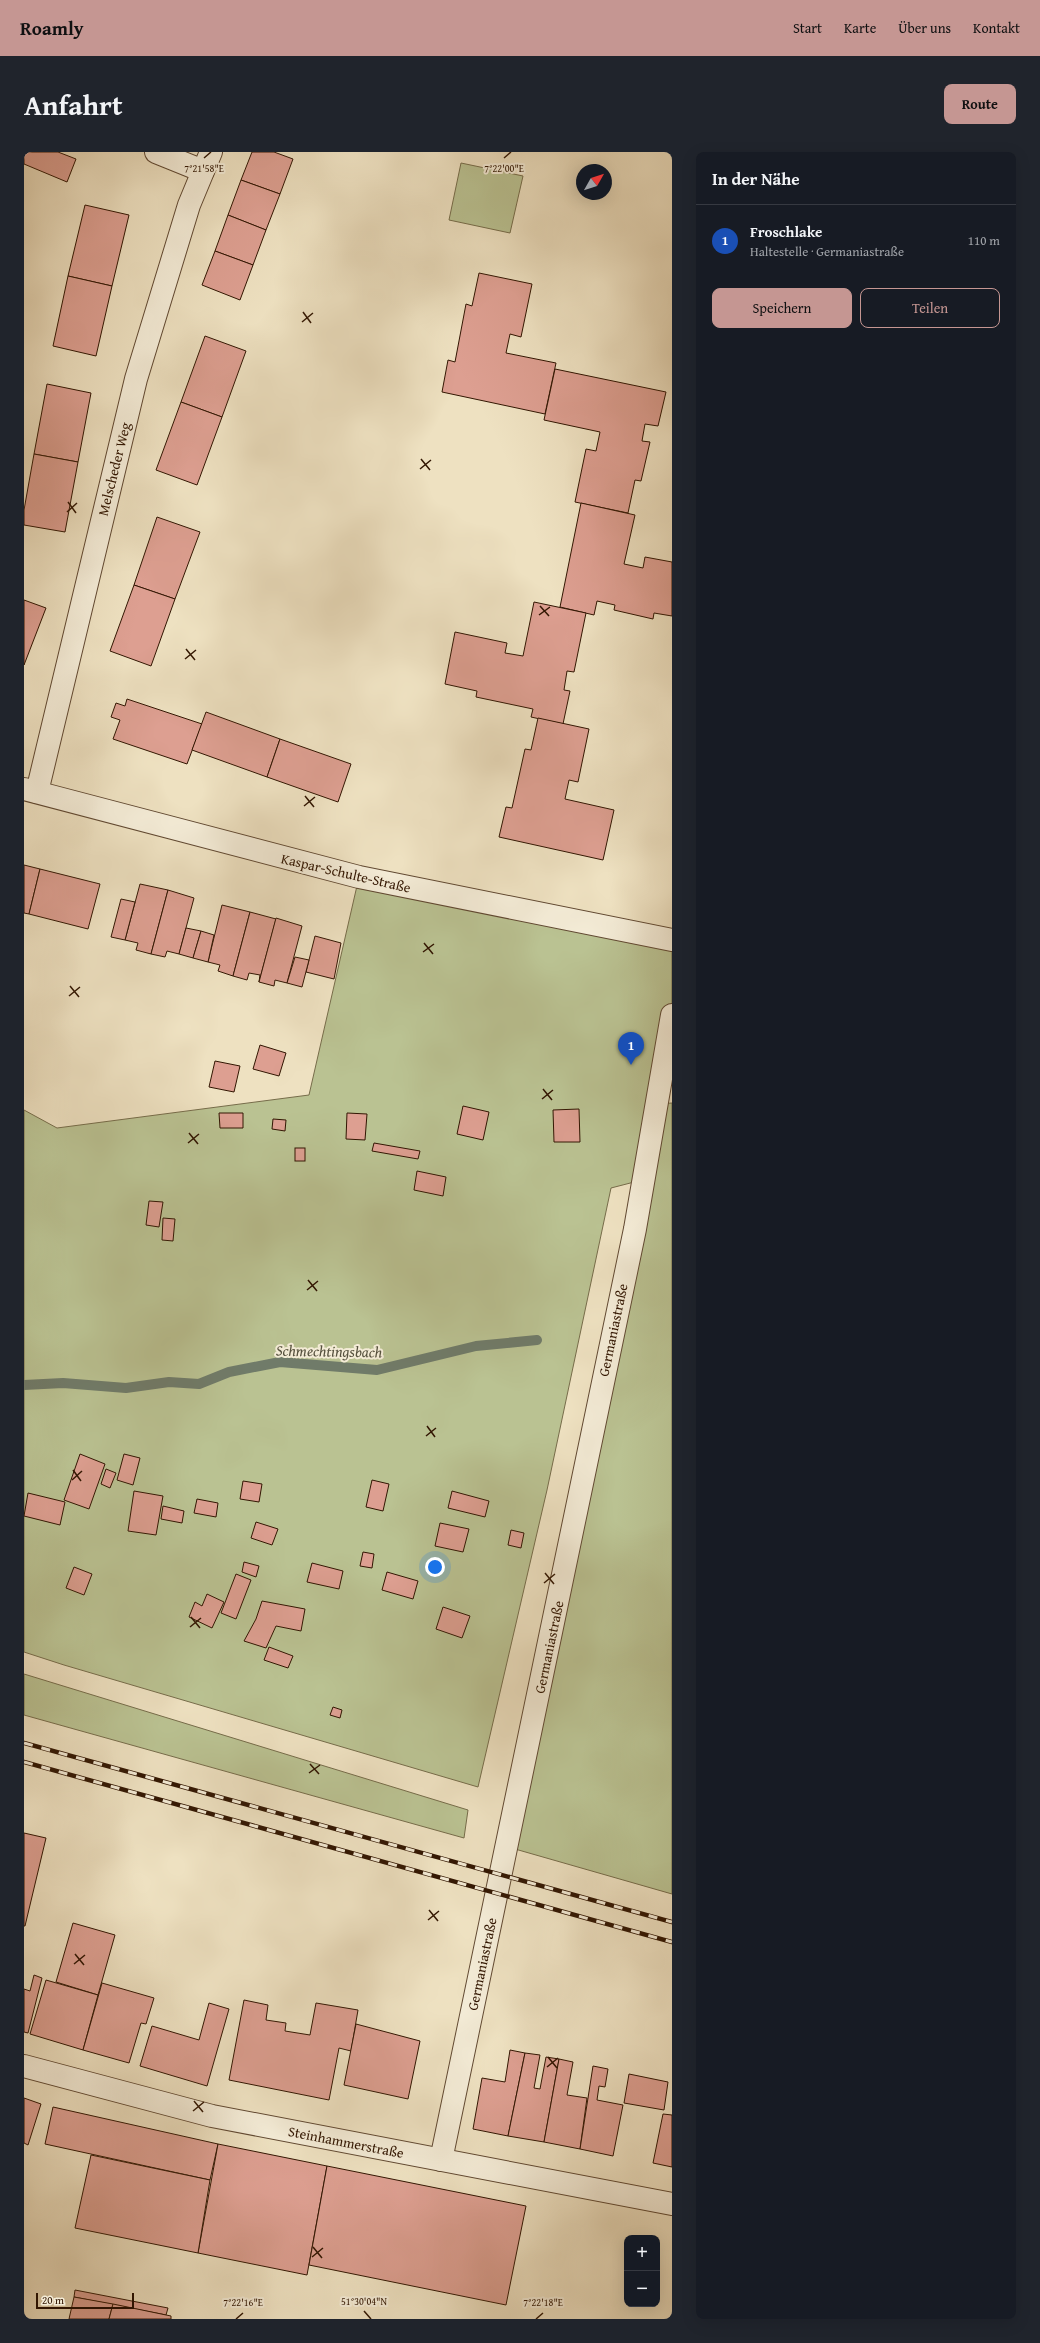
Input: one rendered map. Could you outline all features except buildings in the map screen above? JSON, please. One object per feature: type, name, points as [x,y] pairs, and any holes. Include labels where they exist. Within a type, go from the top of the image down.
[{"type":"street","points":[[156,152],[207,162]]},
{"type":"street","name":"Melscheder Weg","points":[[31,790],[136,378],[189,205],[207,162]]},
{"type":"street","name":"Kaspar-Schulte-Straße","points":[[31,790],[359,877],[672,940]]},
{"type":"street","name":"Germaniastraße","points":[[441,2160],[515,1815],[634,1229],[672,1015]]},
{"type":"street","name":"Steinhammerstraße","points":[[24,2066],[212,2116],[672,2204]]},
{"type":"green space","points":[[461,163],[523,176],[510,233],[449,220]]},
{"type":"green space","points":[[359,877],[672,940],[672,1015],[657,1104],[672,1103],[672,1894],[508,1847],[642,1180],[611,1188],[547,1490],[478,1787],[24,1652],[24,1110],[57,1128],[309,1095]]},
{"type":"green space","points":[[24,1674],[468,1810],[464,1838],[24,1715]]},
{"type":"waterway","name":"Schmechtingsbach","points":[[24,1385],[63,1383],[126,1388],[169,1382],[199,1384],[229,1372],[280,1362],[377,1370],[476,1346],[537,1340]]},
{"type":"railway","points":[[24,1743],[672,1922]]},
{"type":"railway","points":[[24,1762],[672,1942]]},
{"type":"place","name":"Froschlake","points":[[631,1065]]}]
